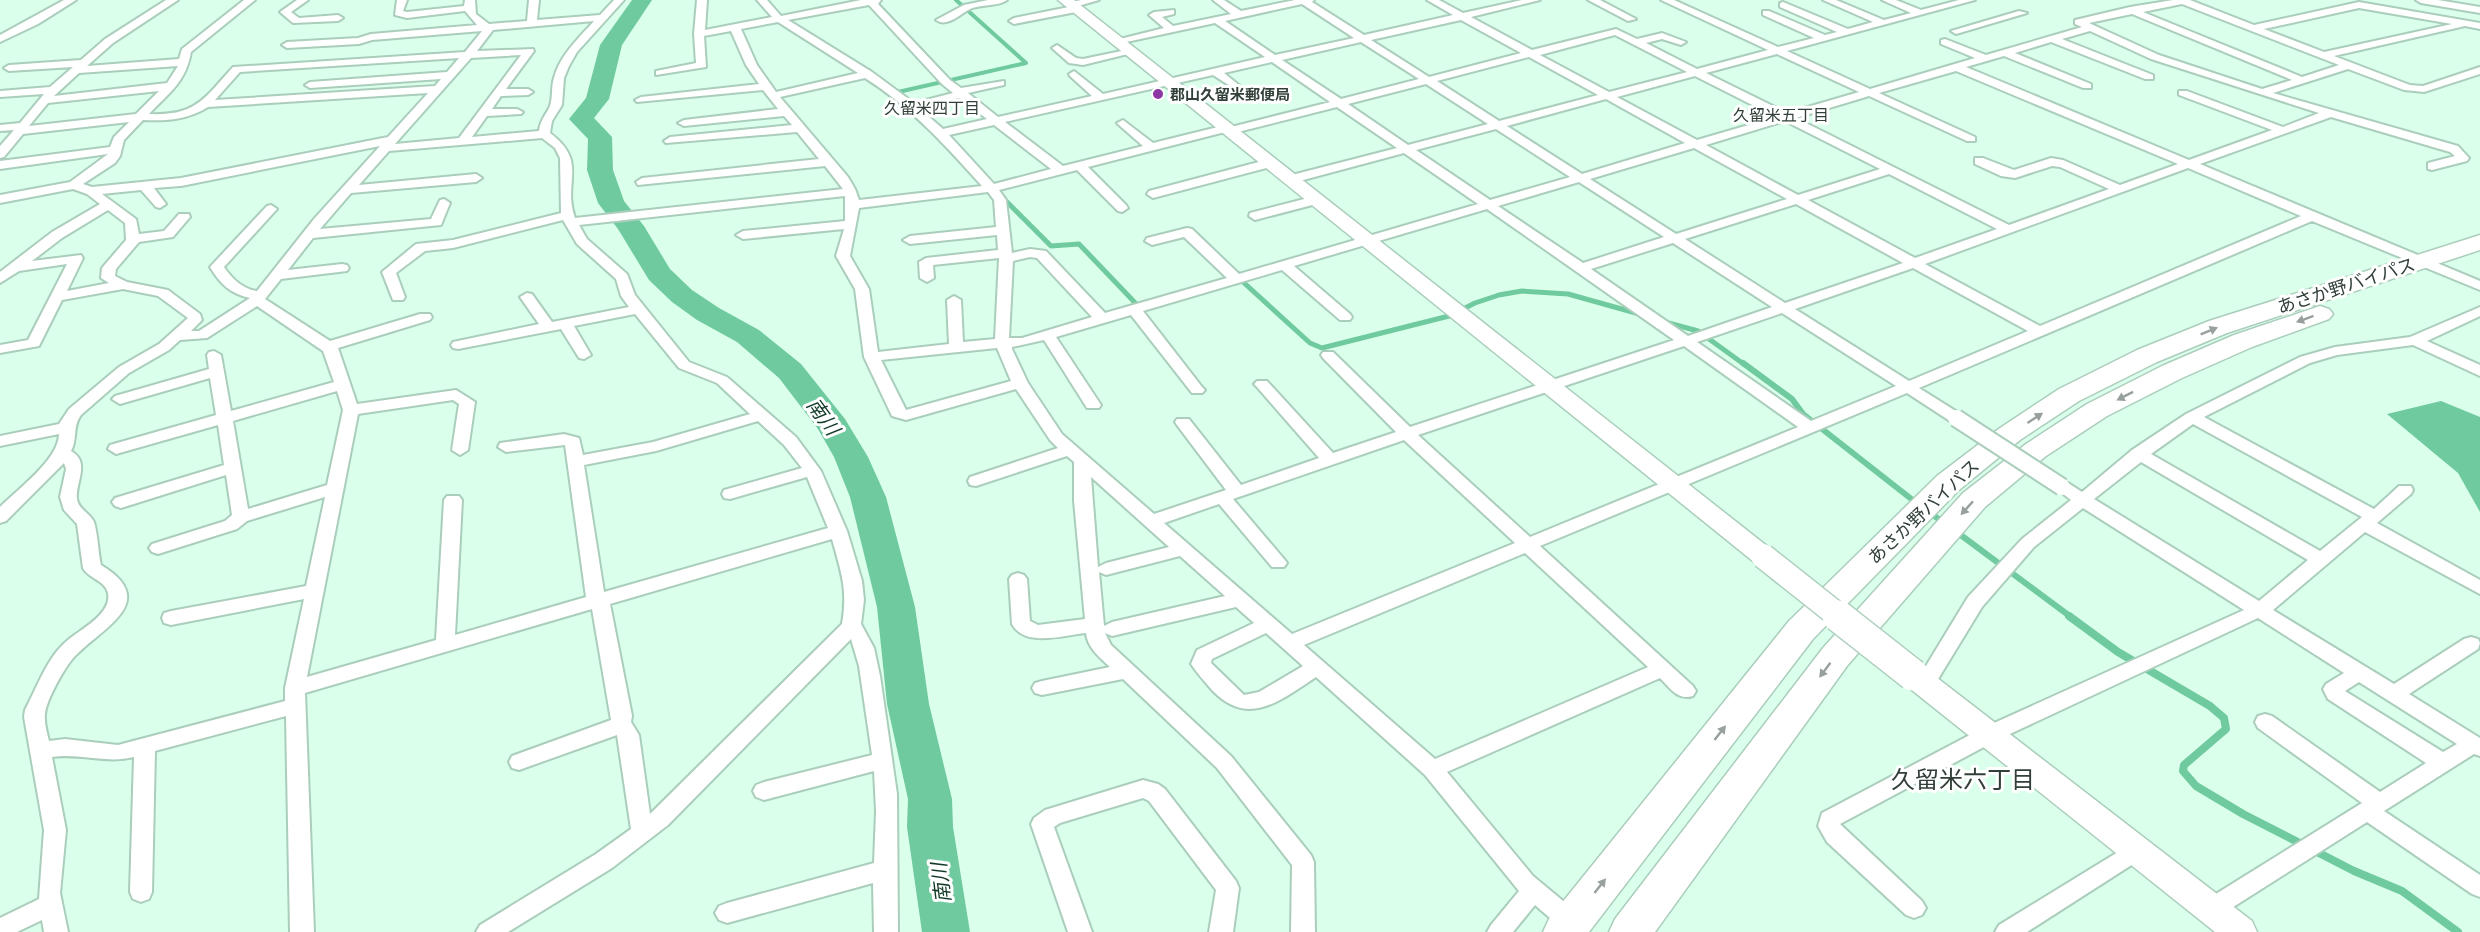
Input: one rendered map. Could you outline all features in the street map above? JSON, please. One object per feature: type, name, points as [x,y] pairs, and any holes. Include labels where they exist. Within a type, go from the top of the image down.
[{"type":"highway","name":"あさか野バイパス","points":[[1568,927],[1801,630],[1948,483],[2010,434],[2069,394],[2147,356],[2218,327],[2480,242]]},
{"type":"highway","name":"あさか野バイパス","points":[[1630,932],[1835,657],[1974,500],[2036,450],[2097,410],[2172,372],[2243,341],[2330,310],[2480,262]]},
{"type":"street","points":[[0,39],[71,0]]},
{"type":"street","points":[[1,151],[53,90],[79,67],[110,41],[173,0]]},
{"type":"street","points":[[0,199],[74,185],[112,159],[118,139],[182,72],[183,57],[189,48],[250,0]]},
{"type":"street","points":[[303,0],[285,12],[297,21],[338,18]]},
{"type":"street","points":[[402,0],[398,13],[408,15],[469,4],[470,15],[489,29]]},
{"type":"street","points":[[532,25],[534,0]]},
{"type":"street","points":[[544,134],[546,121],[556,105],[559,78],[564,66],[600,18],[619,0]]},
{"type":"street","points":[[660,73],[702,65],[699,34],[702,0]]},
{"type":"street","points":[[762,0],[779,19],[892,90],[941,132],[992,188],[1000,200],[1006,256],[1001,334],[1020,383],[1045,423],[1075,456],[1153,521],[1432,769],[1533,891],[1568,927]]},
{"type":"street","points":[[699,34],[868,1],[884,0]]},
{"type":"street","points":[[941,20],[958,14],[967,7],[1002,0]]},
{"type":"street","points":[[1014,21],[1070,4],[1094,0]]},
{"type":"street","points":[[1218,0],[1240,15]]},
{"type":"street","points":[[1057,48],[1073,61],[1083,62],[1171,29],[1305,0],[1781,309],[2476,746]]},
{"type":"street","points":[[1432,0],[2038,331]]},
{"type":"street","points":[[941,132],[1535,0]]},
{"type":"street","points":[[1593,0],[1631,19]]},
{"type":"street","points":[[1671,2],[1694,0]]},
{"type":"street","points":[[1828,0],[1883,23]]},
{"type":"street","points":[[1887,0],[1973,26]]},
{"type":"street","points":[[2432,166],[2463,158],[2454,149],[2262,93],[2155,57],[2081,25],[2079,21],[2181,0],[2408,88],[2424,90],[2480,70]]},
{"type":"street","points":[[2421,0],[2480,10]]},
{"type":"street","points":[[868,1],[946,82],[1060,170]]},
{"type":"street","points":[[1292,179],[1926,12],[1960,1]]},
{"type":"street","points":[[1671,2],[1971,139]]},
{"type":"street","points":[[1070,4],[1292,179],[1671,484],[2240,932]]},
{"type":"street","points":[[2253,28],[2359,5],[2480,26]]},
{"type":"street","points":[[1783,6],[1846,32]]},
{"type":"street","points":[[2130,10],[2301,80]]},
{"type":"street","points":[[1171,12],[1154,15],[1171,29]]},
{"type":"street","points":[[1766,13],[1823,38]]},
{"type":"street","points":[[1956,31],[2022,13]]},
{"type":"street","points":[[287,45],[600,18]]},
{"type":"street","points":[[1217,20],[1409,149],[1809,427]]},
{"type":"street","points":[[2324,56],[2467,23]]},
{"type":"street","points":[[735,28],[751,65],[769,91],[828,162],[851,199],[851,224],[843,256],[862,289],[868,347],[898,413],[902,415],[1020,383]]},
{"type":"street","points":[[871,357],[1023,342],[2089,28]]},
{"type":"street","points":[[179,336],[202,334],[258,298],[347,190],[451,75],[489,29]]},
{"type":"street","points":[[398,297],[389,272],[421,247],[453,244],[569,219],[992,188],[1616,32],[2008,230]]},
{"type":"street","points":[[1636,42],[1662,36],[1681,42]]},
{"type":"street","points":[[2049,38],[2149,77]]},
{"type":"street","points":[[1945,42],[1984,58]]},
{"type":"street","points":[[0,128],[140,117],[162,118],[188,114],[205,104],[237,69],[529,51],[462,142]]},
{"type":"street","points":[[2003,52],[2087,86]]},
{"type":"street","points":[[9,69],[184,62]]},
{"type":"street","points":[[2262,93],[2349,65]]},
{"type":"street","points":[[1956,67],[2480,286]]},
{"type":"street","points":[[1216,72],[1235,86]]},
{"type":"street","points":[[641,100],[769,91],[868,74]]},
{"type":"street","points":[[1074,74],[1100,97]]},
{"type":"street","points":[[310,85],[451,75]]},
{"type":"street","points":[[918,105],[1000,83]]},
{"type":"street","points":[[44,100],[171,86]]},
{"type":"street","points":[[205,104],[438,89]]},
{"type":"street","points":[[0,94],[53,90]]},
{"type":"street","points":[[498,93],[528,92]]},
{"type":"street","points":[[2183,93],[2284,131]]},
{"type":"street","points":[[483,113],[517,112]]},
{"type":"street","points":[[684,123],[786,112]]},
{"type":"street","points":[[1153,521],[1549,385],[1912,264],[2331,113]]},
{"type":"street","points":[[1123,123],[1151,147]]},
{"type":"street","points":[[670,141],[800,128]]},
{"type":"street","points":[[92,191],[181,182],[389,144],[462,142],[544,134],[560,146],[566,158],[569,219],[582,241],[622,277],[628,296],[684,365],[722,380],[790,441],[812,470],[838,531],[855,591],[851,625],[843,636],[660,819],[595,867],[488,932]]},
{"type":"street","points":[[0,165],[115,150]]},
{"type":"street","points":[[1979,161],[2005,174],[2015,174],[2051,162],[2063,164],[2120,189]]},
{"type":"street","points":[[642,182],[828,162]]},
{"type":"street","points":[[1153,194],[1270,163]]},
{"type":"street","points":[[1079,165],[1122,208]]},
{"type":"street","points":[[1581,268],[1890,170]]},
{"type":"street","points":[[347,190],[476,178]]},
{"type":"street","points":[[74,185],[92,191],[129,220],[133,239]]},
{"type":"street","points":[[144,185],[160,204]]},
{"type":"street","points":[[1256,216],[1316,200]]},
{"type":"street","points":[[310,234],[436,222],[444,203]]},
{"type":"street","points":[[0,279],[57,235],[108,205]]},
{"type":"street","points":[[271,209],[217,267],[230,285],[258,298],[327,346],[351,410],[295,697],[302,932]]},
{"type":"street","points":[[1290,643],[1908,387],[2312,216]]},
{"type":"street","points":[[0,517],[63,453],[67,444],[67,423],[75,412],[124,370],[164,347],[194,323],[195,317],[163,293],[123,285],[108,278],[106,273],[133,239],[168,234],[184,217]]},
{"type":"street","points":[[743,235],[851,224]]},
{"type":"street","points":[[910,240],[1003,230]]},
{"type":"street","points":[[1152,241],[1187,232],[1236,279]]},
{"type":"street","points":[[927,278],[926,261],[1041,254],[1102,319]]},
{"type":"street","points":[[0,349],[34,343],[76,258],[18,267]]},
{"type":"street","points":[[1284,265],[1345,317]]},
{"type":"street","points":[[276,275],[342,268]]},
{"type":"street","points":[[57,297],[123,285]]},
{"type":"street","points":[[527,297],[548,327]]},
{"type":"street","points":[[954,300],[956,347]]},
{"type":"street","points":[[458,345],[638,309]]},
{"type":"street","points":[[1134,309],[1197,390]]},
{"type":"street","points":[[1919,679],[1975,602],[2028,543],[2138,454],[2192,417],[2236,393],[2320,354],[2414,340],[2480,311]]},
{"type":"street","points":[[327,346],[425,317]]},
{"type":"street","points":[[565,324],[584,355]]},
{"type":"street","points":[[1048,335],[1093,405]]},
{"type":"street","points":[[2414,340],[2480,371]]},
{"type":"street","points":[[1328,355],[1407,434],[1528,543],[1686,692]]},
{"type":"street","points":[[120,399],[215,363],[241,517]]},
{"type":"street","points":[[116,449],[343,384]]},
{"type":"street","points":[[1262,384],[1330,460]]},
{"type":"street","points":[[351,410],[456,395],[467,402],[460,450]]},
{"type":"street","points":[[575,461],[635,451],[762,415]]},
{"type":"street","points":[[2192,417],[2370,520],[2480,588]]},
{"type":"street","points":[[1183,422],[1230,495],[1278,563]]},
{"type":"street","points":[[0,441],[67,428]]},
{"type":"street","points":[[506,447],[564,439],[573,442],[595,597],[600,601],[622,716],[620,724]]},
{"type":"street","points":[[56,932],[51,904],[55,830],[40,752],[35,710],[65,654],[112,614],[117,596],[116,588],[107,577],[92,568],[85,522],[70,506],[68,496],[74,469],[70,457],[63,453]]},
{"type":"street","points":[[2138,454],[2322,560]]},
{"type":"street","points":[[976,481],[1050,458],[1075,456]]},
{"type":"street","points":[[1075,456],[1103,627],[1096,638],[1104,650],[1224,762],[1303,862],[1303,932]]},
{"type":"street","points":[[121,502],[232,468]]},
{"type":"street","points":[[730,494],[812,470]]},
{"type":"street","points":[[158,548],[231,525],[241,517],[334,489]]},
{"type":"street","points":[[1914,908],[1835,835],[1829,826],[1830,819],[1990,734],[2260,610],[2405,490]]},
{"type":"street","points":[[445,644],[453,500]]},
{"type":"street","points":[[40,752],[65,747],[118,753],[145,746],[295,697],[445,644],[838,531]]},
{"type":"street","points":[[1106,569],[1184,549]]},
{"type":"street","points":[[1018,579],[1021,624],[1036,632],[1103,627],[1241,599]]},
{"type":"street","points":[[171,618],[314,591]]},
{"type":"street","points":[[1269,624],[1204,655],[1201,664],[1237,700],[1247,704],[1258,702],[1317,667]]},
{"type":"street","points":[[851,625],[860,635],[867,656],[883,760],[886,795],[886,932]]},
{"type":"street","points":[[2394,694],[2471,644]]},
{"type":"street","points":[[1432,769],[1662,669]]},
{"type":"street","points":[[1042,688],[1126,671]]},
{"type":"street","points":[[2360,672],[2333,689],[2335,694],[2443,763]]},
{"type":"street","points":[[2265,722],[2480,887]]},
{"type":"street","points":[[519,762],[620,724]]},
{"type":"street","points":[[620,724],[629,735],[642,833]]},
{"type":"street","points":[[141,892],[145,746]]},
{"type":"street","points":[[2211,909],[2443,763],[2476,746]]},
{"type":"street","points":[[764,791],[883,760]]},
{"type":"street","points":[[1080,932],[1042,824],[1053,816],[1143,789],[1150,790],[1157,795],[1228,888],[1221,932]]},
{"type":"street","points":[[2007,932],[2136,850]]},
{"type":"street","points":[[727,913],[885,870]]},
{"type":"street","points":[[1499,932],[1533,891]]},
{"type":"street","points":[[0,929],[51,904]]},
{"type":"shaded area","points":[[2441,401],[2480,417],[2480,512],[2458,473],[2387,414]]},
{"type":"waterway","name":"南川","points":[[642,0],[611,45],[597,99],[581,119],[600,137],[600,170],[611,203],[630,226],[659,274],[682,296],[708,314],[748,336],[790,371],[833,426],[851,457],[868,497],[896,607],[908,704],[930,799],[930,827],[946,932]]},
{"type":"waterway","points":[[904,97],[898,92],[1026,63],[956,0]]},
{"type":"waterway","points":[[1001,196],[1051,246],[1079,244],[1142,310]]},
{"type":"waterway","points":[[1235,283],[1242,281],[1310,343],[1322,348],[1449,316],[1475,303],[1499,295],[1522,291],[1568,294],[1643,315]]},
{"type":"waterway","points":[[1665,322],[1698,331],[1745,365]]},
{"type":"waterway","points":[[1743,363],[1792,399],[1803,414],[1919,505]]},
{"type":"waterway","points":[[1927,511],[1946,524]]},
{"type":"waterway","points":[[1954,530],[2071,617]]},
{"type":"waterway","points":[[2069,616],[2118,652],[2210,706],[2224,718],[2226,729],[2184,765],[2183,771],[2196,786],[2243,814],[2354,871],[2402,891],[2458,932]]},
{"type":"place","name":"郡山久留米郵便局","points":[[1158,94]]},
{"type":"district","name":"久留米四丁目","points":[[932,107]]},
{"type":"district","name":"久留米五丁目","points":[[1781,114]]},
{"type":"district","name":"久留米六丁目","points":[[1963,778]]}]
